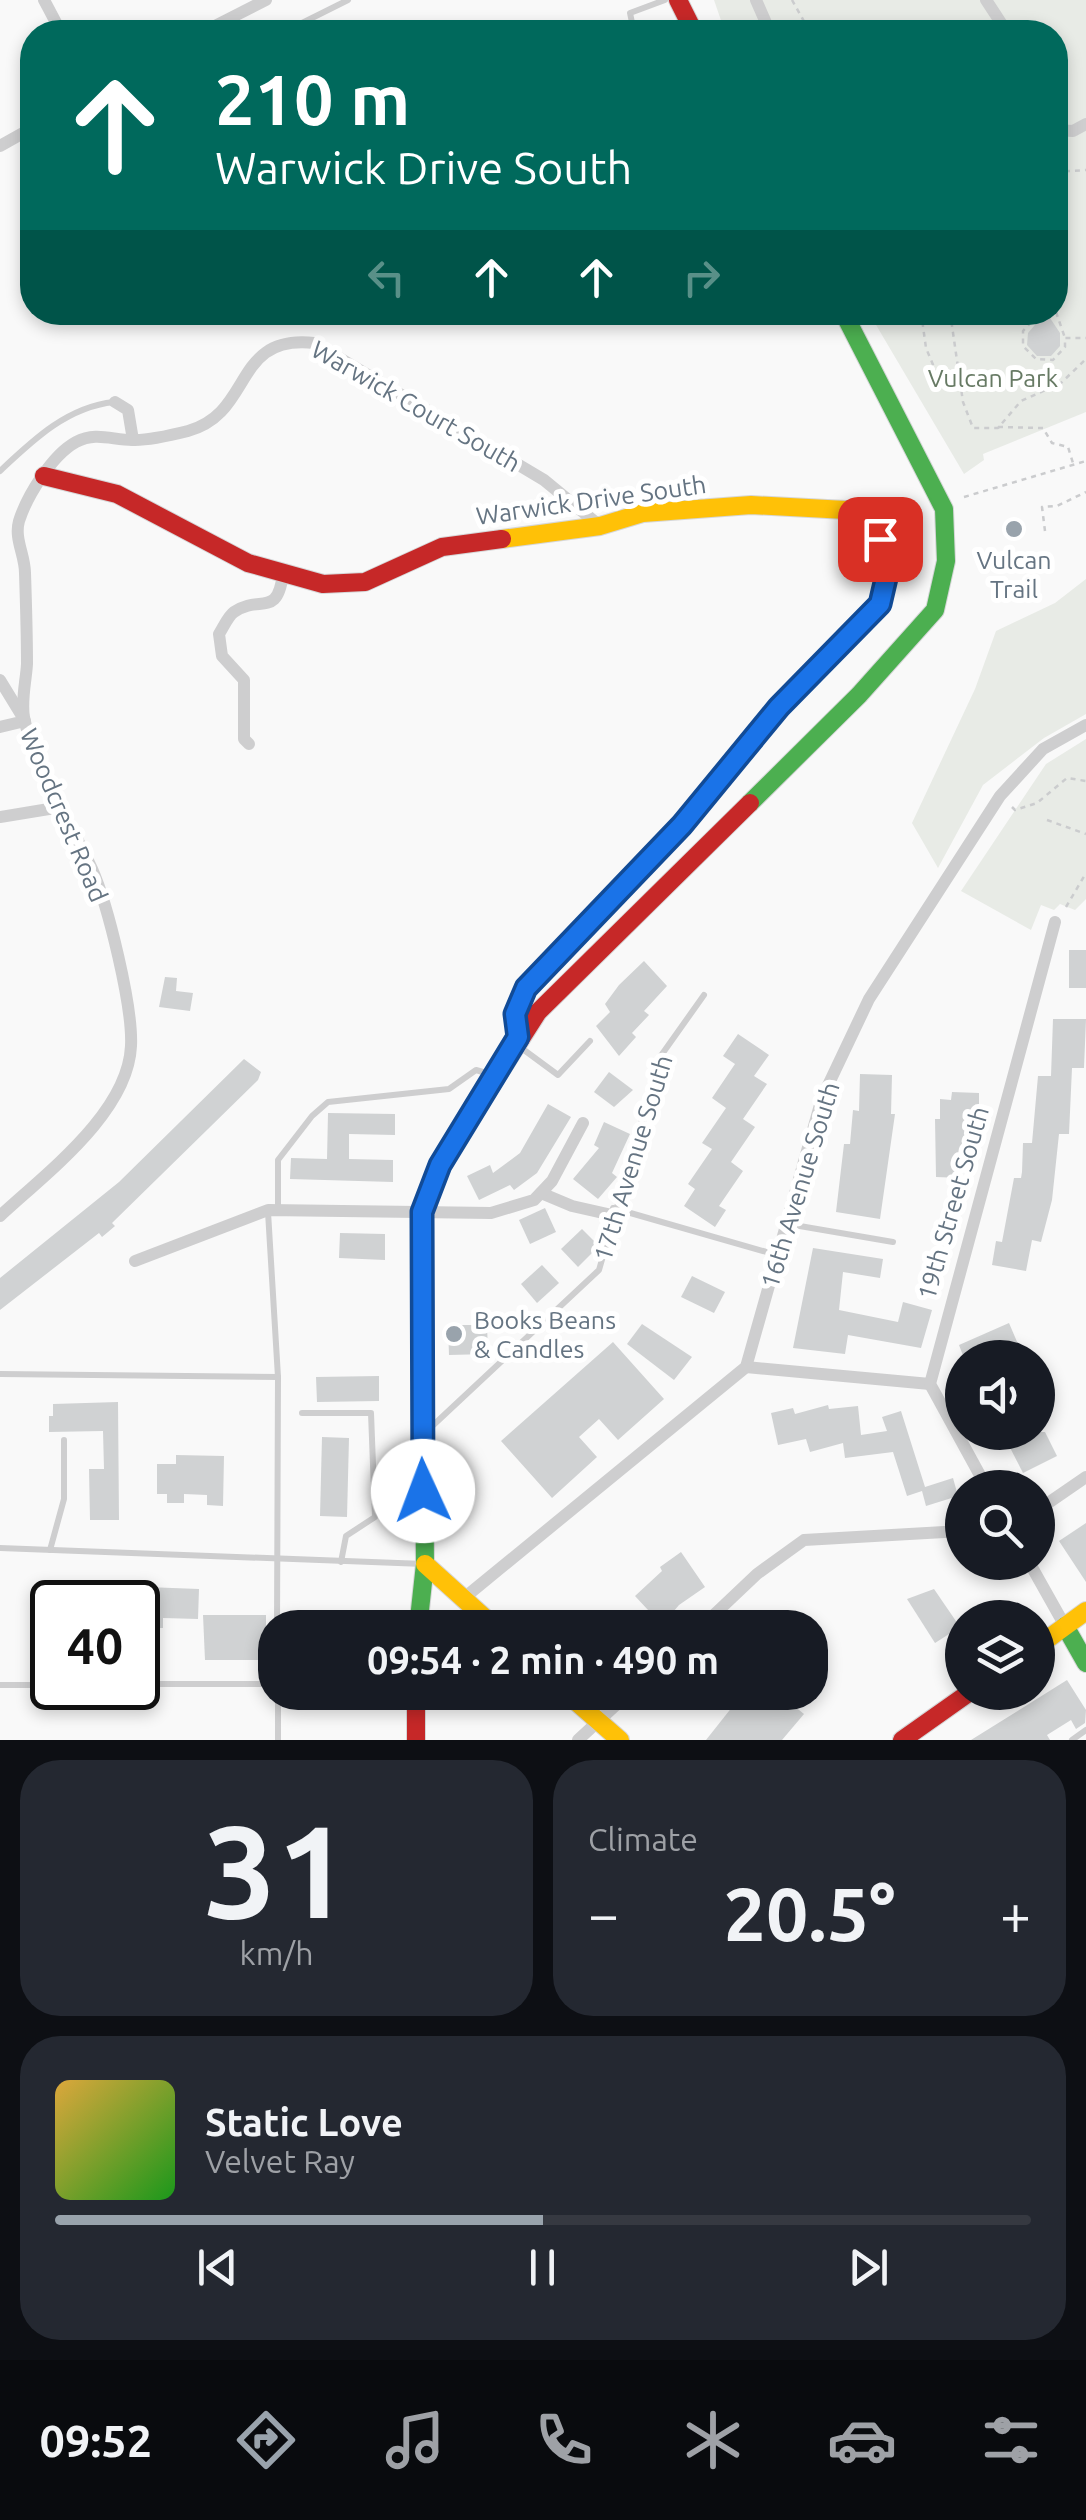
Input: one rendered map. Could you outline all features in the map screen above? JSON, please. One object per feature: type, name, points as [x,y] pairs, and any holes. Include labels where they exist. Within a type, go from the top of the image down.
[{"type":"street","points":[[227,20],[266,0]]},
{"type":"street","points":[[420,1610],[425,1564],[422,1212],[440,1165],[517,1040],[564,982],[859,695],[936,610],[948,541],[944,509],[850,325]]},
{"type":"street","name":"Warwick Court South","points":[[133,440],[190,431],[212,420],[232,399],[262,350],[288,340],[314,342],[544,480],[600,526]]},
{"type":"street","points":[[115,402],[128,410],[133,440]]},
{"type":"street","name":"Woodcrest Road","points":[[0,1216],[89,1132],[106,1109],[131,1046],[123,986],[94,872],[61,807],[25,720],[25,566],[17,538],[27,503],[44,476],[76,442],[111,435],[133,440]]},
{"type":"street","name":"Warwick Drive South","points":[[44,476],[117,494],[248,563],[322,584],[365,582],[442,548],[600,526],[644,513],[814,505],[846,510],[866,520],[890,561],[880,604],[779,707],[682,825],[526,988],[515,1014],[517,1040]]},
{"type":"street","points":[[249,744],[244,740],[244,680],[222,656],[219,634],[234,612],[275,601],[280,595],[283,574]]},
{"type":"street","points":[[0,680],[25,720],[0,727]]},
{"type":"street","name":"16th Avenue South","points":[[746,1367],[822,1098],[869,1000],[1000,796],[1042,749],[1086,725]]},
{"type":"street","points":[[0,817],[61,807]]},
{"type":"street","name":"19th Street South","points":[[930,1384],[1054,922]]},
{"type":"street","points":[[135,1261],[273,1210],[492,1213],[534,1200],[552,1181],[582,1122]]},
{"type":"street","points":[[541,1193],[572,1206],[613,1212]]},
{"type":"street","points":[[464,1598],[746,1367],[930,1384],[945,1412]]},
{"type":"street","points":[[1055,1498],[1086,1477]]},
{"type":"street","points":[[719,1610],[757,1574],[804,1540],[945,1531]]},
{"type":"street","points":[[425,1564],[477,1610]]},
{"type":"street","points":[[1039,1580],[1085,1659]]},
{"type":"street","points":[[1055,1634],[1086,1612]]},
{"type":"street","points":[[416,1710],[416,1740]]},
{"type":"street","points":[[584,1710],[620,1740]]},
{"type":"street","points":[[578,1740],[611,1710]]},
{"type":"street","points":[[906,1739],[945,1710]]},
{"type":"lane","points":[[308,20],[348,0]]},
{"type":"lane","points":[[632,20],[630,12],[664,0]]},
{"type":"lane","points":[[0,470],[61,420],[94,404],[115,402]]},
{"type":"lane","name":"17th Avenue South","points":[[421,1436],[599,1270],[660,1057],[704,995]]},
{"type":"lane","points":[[517,1040],[558,1074],[590,1041]]},
{"type":"lane","points":[[277,1610],[278,1377],[273,1210],[278,1160],[328,1102],[449,1089],[476,1070],[494,1076]]},
{"type":"lane","points":[[613,1212],[778,1255]]},
{"type":"lane","points":[[787,1224],[894,1242]]},
{"type":"lane","points":[[0,1374],[278,1377]]},
{"type":"lane","points":[[302,1413],[370,1413],[375,1517],[346,1536],[341,1562]]},
{"type":"lane","points":[[50,1550],[64,1499],[64,1440]]},
{"type":"lane","points":[[0,1548],[425,1564]]},
{"type":"lane","points":[[0,1685],[30,1684]]},
{"type":"lane","points":[[160,1684],[258,1684]]},
{"type":"lane","points":[[278,1710],[278,1740]]},
{"type":"lane","points":[[1072,1740],[1086,1730]]},
{"type":"path","points":[[923,325],[926,348],[940,379],[961,384]]},
{"type":"path","points":[[952,325],[969,425],[990,431],[1021,401],[1061,383],[1086,359]]},
{"type":"path","points":[[1028,325],[1023,331],[1023,346],[1036,360],[1053,360],[1065,347],[1060,325]]},
{"type":"path","points":[[1065,338],[1086,338]]},
{"type":"path","points":[[998,427],[1043,428],[1052,443],[1068,447],[1074,465]]},
{"type":"path","points":[[964,498],[1086,460]]},
{"type":"path","points":[[1045,530],[1042,507],[1057,506],[1086,492]]},
{"type":"path","points":[[1000,796],[1015,810],[1037,803],[1067,778],[1086,781]]},
{"type":"path","points":[[1047,820],[1086,834]]},
{"type":"path","points":[[1066,906],[1086,873]]},
{"type":"green space","name":"Vulcan Park","points":[[714,0],[1086,0],[1086,412],[983,454],[984,460],[964,474],[876,325],[1068,325],[1068,20],[721,20]]},
{"type":"green space","points":[[1086,579],[1086,714],[1044,738],[983,785],[938,868],[912,823],[975,689],[996,631],[1055,603]]},
{"type":"green space","points":[[1086,739],[1086,899],[1075,910],[1060,904],[1054,910],[1041,905],[1031,930],[961,891],[1046,764]]},
{"type":"building","points":[[1035,325],[1055,325],[1060,333],[1060,346],[1051,356],[1037,356],[1027,345],[1028,333]]},
{"type":"building","points":[[1069,950],[1086,950],[1086,988],[1069,988]]},
{"type":"building","points":[[644,961],[667,986],[644,1011],[649,1015],[632,1033],[636,1037],[619,1056],[596,1026],[610,1012],[605,1004],[619,985]]},
{"type":"building","points":[[165,977],[177,978],[176,991],[193,993],[190,1011],[159,1007]]},
{"type":"building","points":[[1053,1019],[1086,1019],[1084,1068],[1072,1068],[1069,1134],[1059,1134],[1052,1200],[1041,1242],[1032,1240],[1026,1271],[992,1265],[996,1241],[1002,1242],[1014,1178],[1021,1178],[1023,1143],[1032,1143],[1038,1076],[1051,1076]]},
{"type":"building","points":[[738,1034],[769,1055],[754,1076],[767,1084],[743,1119],[755,1127],[731,1162],[743,1171],[719,1206],[726,1210],[715,1227],[684,1206],[695,1189],[688,1184],[712,1149],[702,1143],[726,1108],[712,1098],[735,1064],[723,1056]]},
{"type":"building","points":[[244,1059],[261,1072],[258,1080],[112,1223],[115,1226],[102,1237],[99,1233],[0,1310],[0,1278],[119,1182]]},
{"type":"building","points":[[609,1072],[633,1090],[614,1107],[594,1092]]},
{"type":"building","points":[[860,1074],[892,1075],[891,1114],[895,1114],[880,1219],[836,1212],[844,1144],[850,1144],[853,1110],[859,1111]]},
{"type":"building","points":[[952,1092],[979,1093],[979,1113],[973,1113],[972,1142],[962,1142],[961,1178],[936,1177],[935,1119],[940,1119],[940,1099],[951,1100]]},
{"type":"building","points":[[548,1104],[571,1117],[537,1173],[514,1190],[510,1185],[479,1200],[467,1176],[490,1165],[493,1173],[520,1153]]},
{"type":"building","points":[[328,1113],[395,1114],[395,1135],[349,1134],[349,1159],[393,1160],[393,1182],[290,1179],[291,1158],[327,1159]]},
{"type":"building","points":[[604,1122],[630,1134],[612,1173],[617,1177],[598,1199],[573,1179],[599,1148],[594,1145]]},
{"type":"building","points":[[545,1208],[556,1232],[530,1244],[519,1220]]},
{"type":"building","points":[[582,1229],[599,1246],[578,1267],[561,1249]]},
{"type":"building","points":[[340,1233],[385,1234],[385,1260],[339,1258]]},
{"type":"building","points":[[813,1248],[883,1259],[880,1278],[843,1272],[839,1310],[898,1322],[903,1302],[932,1310],[921,1348],[848,1335],[845,1354],[793,1348]]},
{"type":"building","points":[[542,1265],[559,1283],[537,1303],[521,1284]]},
{"type":"building","points":[[692,1276],[725,1292],[714,1313],[681,1297]]},
{"type":"building","points":[[1009,1323],[1016,1340],[970,1340]]},
{"type":"building","points":[[642,1324],[692,1357],[674,1380],[627,1344]]},
{"type":"building","points":[[448,1325],[487,1325],[488,1354],[449,1355]]},
{"type":"building","points":[[613,1342],[664,1399],[618,1440],[599,1419],[579,1437],[597,1457],[552,1498],[501,1441]]},
{"type":"building","points":[[379,1376],[379,1401],[317,1402],[316,1377]]},
{"type":"building","points":[[118,1402],[119,1520],[90,1520],[89,1469],[104,1469],[103,1431],[49,1432],[49,1416],[53,1416],[53,1404]]},
{"type":"building","points":[[828,1405],[829,1409],[858,1406],[861,1435],[887,1431],[882,1417],[901,1411],[925,1487],[945,1481],[945,1500],[926,1506],[922,1491],[907,1496],[893,1452],[845,1458],[843,1443],[810,1452],[806,1439],[778,1445],[771,1413],[793,1408],[795,1414]]},
{"type":"building","points":[[322,1437],[349,1438],[347,1517],[320,1516]]},
{"type":"building","points":[[1011,1450],[1054,1450],[1057,1456],[1029,1470],[1021,1470]]},
{"type":"building","points":[[176,1455],[224,1456],[223,1506],[207,1505],[207,1495],[184,1494],[184,1503],[167,1503],[167,1494],[157,1494],[157,1464],[176,1464]]},
{"type":"building","points":[[1086,1523],[1086,1582],[1059,1541]]},
{"type":"building","points":[[681,1552],[705,1587],[675,1610],[648,1610],[635,1596],[662,1571],[660,1567]]},
{"type":"building","points":[[160,1588],[199,1589],[198,1619],[163,1618],[163,1628]]},
{"type":"building","points":[[934,1589],[945,1605],[945,1637],[935,1643],[907,1599]]},
{"type":"building","points":[[203,1615],[258,1615],[258,1660],[205,1660]]},
{"type":"building","points":[[1067,1680],[1086,1710],[1085,1723],[1076,1729],[1071,1720],[1047,1735],[1050,1740],[971,1740],[1019,1710],[1055,1710],[1055,1688]]},
{"type":"building","points":[[730,1710],[799,1710],[804,1714],[782,1740],[706,1740]]},
{"type":"traffic: fast","points":[[750,803],[859,695],[935,610],[946,561],[944,509],[850,325]]},
{"type":"traffic: fast","points":[[420,1610],[425,1564],[422,1250]]},
{"type":"traffic: fast","points":[[1065,1626],[1086,1663]]},
{"type":"traffic: slow","points":[[502,539],[600,526],[643,513],[751,505],[846,510],[866,520],[890,561],[880,604],[771,717]]},
{"type":"traffic: slow","points":[[425,1564],[476,1610]]},
{"type":"traffic: slow","points":[[1055,1634],[1086,1611]]},
{"type":"traffic: slow","points":[[586,1710],[620,1740]]},
{"type":"traffic: jam","points":[[678,0],[688,20]]},
{"type":"traffic: jam","points":[[44,476],[117,494],[248,563],[323,584],[365,582],[442,547],[502,539]]},
{"type":"traffic: jam","points":[[518,1037],[515,1014],[526,988],[682,825],[771,717]]},
{"type":"traffic: jam","points":[[422,1250],[422,1212],[440,1165],[538,1012],[750,803]]},
{"type":"traffic: jam","points":[[416,1710],[416,1740]]},
{"type":"traffic: jam","points":[[902,1740],[945,1710]]},
{"type":"place","name":"Vulcan Trail","points":[[1014,529]]},
{"type":"place","name":"Books Beans & Candles","points":[[454,1334]]},
{"type":"route","points":[[423,1491],[422,1212],[440,1165],[518,1037],[515,1014],[526,988],[682,825],[779,707],[880,604],[890,561],[880,539]]}]
